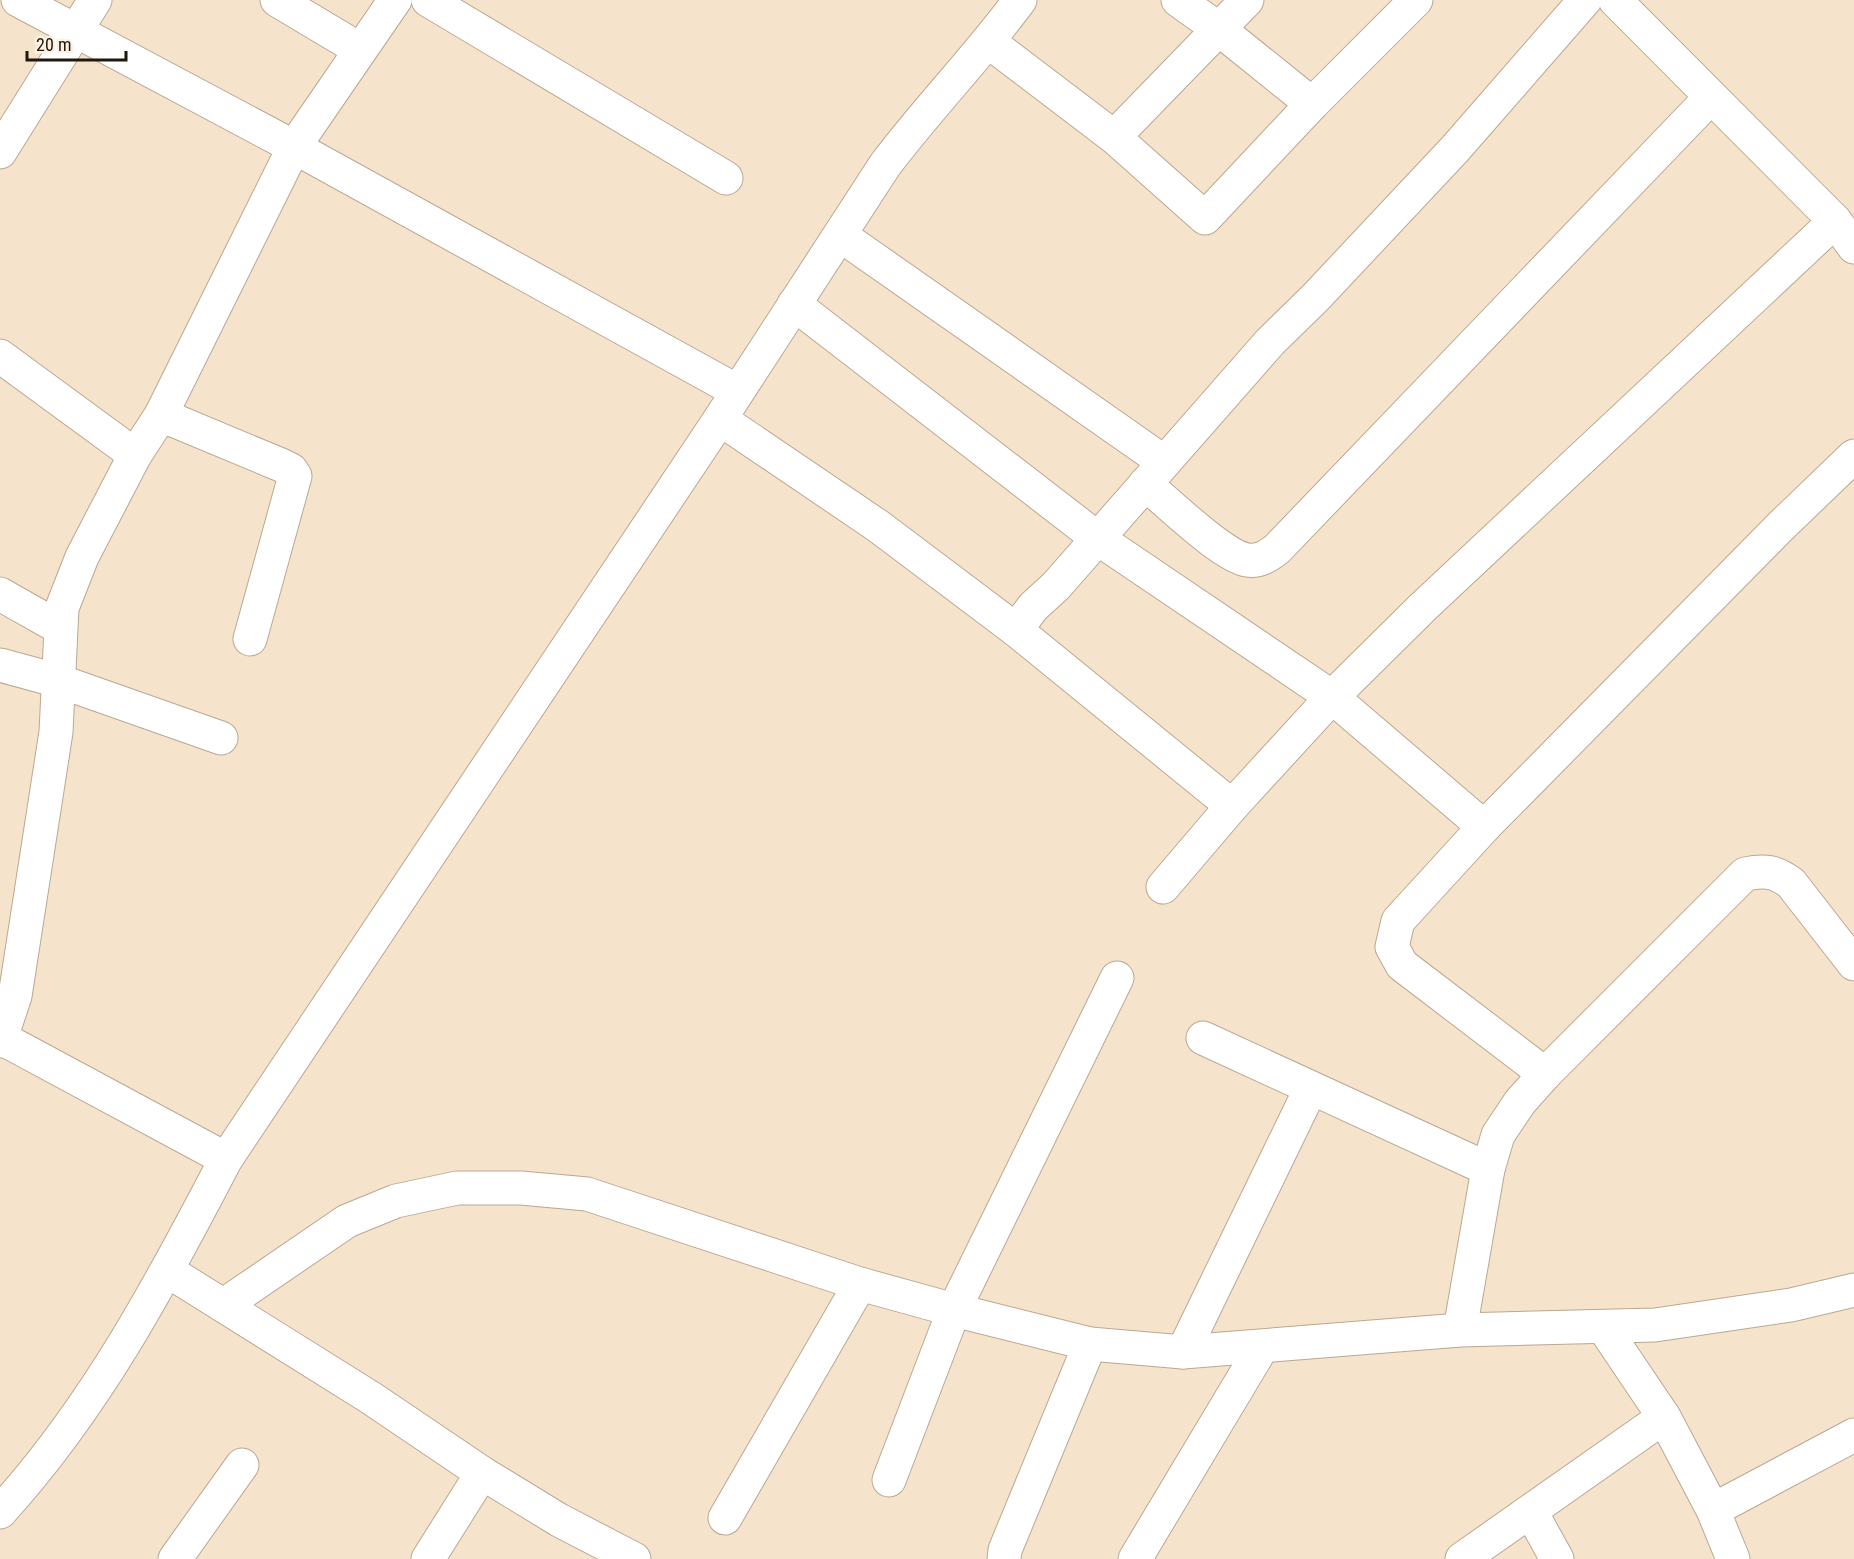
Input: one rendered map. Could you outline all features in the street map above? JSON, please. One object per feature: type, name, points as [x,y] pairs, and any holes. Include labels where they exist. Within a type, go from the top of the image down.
[{"type":"street","points":[[18,0],[294,147],[737,391]]},
{"type":"street","points":[[0,152],[95,0]]},
{"type":"street","points":[[277,0],[359,49]]},
{"type":"street","points":[[226,1160],[1,1039],[15,996],[56,732],[62,608],[75,574],[135,454],[161,415],[294,147],[359,49],[395,0]]},
{"type":"street","points":[[428,0],[726,178]]},
{"type":"street","points":[[0,1512],[33,1477],[100,1386],[168,1271],[226,1160],[840,235],[912,129],[989,42],[1020,0]]},
{"type":"street","points":[[1178,0],[1220,30],[1312,104]]},
{"type":"street","points":[[1114,137],[1247,0]]},
{"type":"street","points":[[989,42],[1114,137],[1205,218],[1312,104],[1416,0]]},
{"type":"street","points":[[1016,630],[1033,607],[1056,586],[1270,342],[1316,297],[1487,114],[1586,0]]},
{"type":"street","points":[[1163,887],[1232,806],[1332,697],[1432,599],[1848,236],[1615,0]]},
{"type":"street","points":[[840,235],[1155,473],[1225,550],[1247,560],[1264,558],[1285,540],[1711,97]]},
{"type":"street","points":[[794,304],[1097,538],[1332,697],[1484,827]]},
{"type":"street","points":[[0,357],[135,454]]},
{"type":"street","points":[[161,415],[281,465],[295,476],[250,639]]},
{"type":"street","points":[[720,419],[878,526],[1016,630],[1232,806]]},
{"type":"street","points":[[1545,1074],[1401,965],[1392,947],[1398,921],[1484,827],[1781,526],[1854,456]]},
{"type":"street","points":[[0,594],[60,628]]},
{"type":"street","points":[[0,665],[59,681],[221,738]]},
{"type":"street","points":[[1460,1330],[1488,1169],[1498,1135],[1520,1102],[1545,1074],[1745,874],[1763,870],[1779,874],[1791,883],[1854,964]]},
{"type":"street","points":[[889,1480],[954,1310],[1117,978]]},
{"type":"street","points":[[1203,1038],[1488,1169]]},
{"type":"street","points":[[1183,1352],[1311,1088]]},
{"type":"street","points":[[224,1305],[347,1221],[396,1201],[457,1188],[521,1188],[587,1194],[860,1284],[954,1310],[1090,1344],[1183,1352],[1460,1330],[1604,1328],[1677,1322],[1791,1305],[1854,1290]]},
{"type":"street","points":[[168,1271],[482,1473],[559,1520],[634,1559]]},
{"type":"street","points":[[725,1518],[860,1284]]},
{"type":"street","points":[[1604,1328],[1664,1417],[1713,1510],[1733,1559]]},
{"type":"street","points":[[1004,1559],[1005,1550],[1090,1344]]},
{"type":"street","points":[[1136,1559],[1262,1347]]},
{"type":"street","points":[[1462,1559],[1532,1512],[1664,1417]]},
{"type":"street","points":[[1713,1510],[1854,1435]]},
{"type":"street","points":[[175,1559],[242,1465]]},
{"type":"street","points":[[428,1559],[482,1473]]},
{"type":"street","points":[[1532,1512],[1557,1559]]}]
